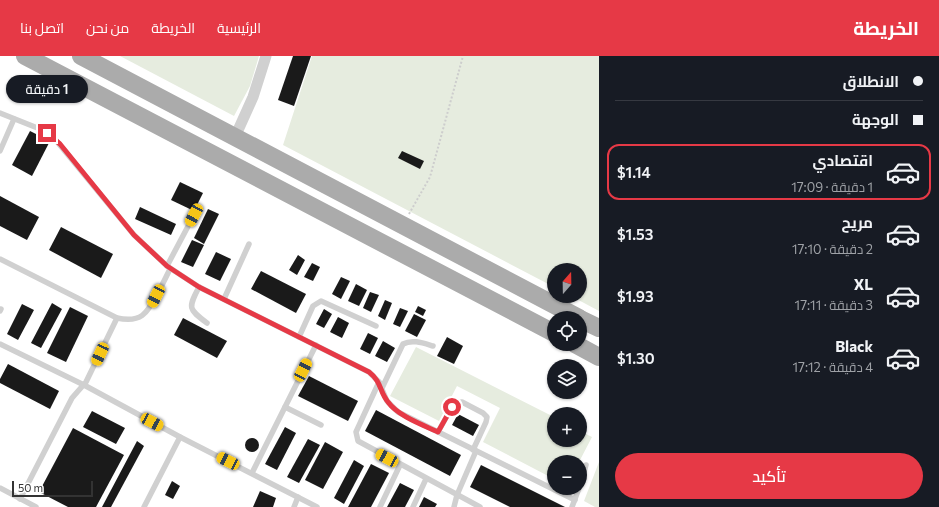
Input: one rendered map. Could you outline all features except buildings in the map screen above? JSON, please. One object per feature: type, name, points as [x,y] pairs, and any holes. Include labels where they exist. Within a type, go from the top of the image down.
[{"type":"main road","points":[[25,56],[547,329]]},
{"type":"main road","points":[[80,56],[567,311]]},
{"type":"main road","points":[[587,322],[599,328]]},
{"type":"main road","points":[[587,350],[599,357]]},
{"type":"street","points":[[235,137],[253,97],[266,56]]},
{"type":"lane","points":[[0,113],[40,129],[57,141],[134,235],[168,268],[224,300],[369,372],[380,385],[384,395],[392,407],[398,412],[575,500]]},
{"type":"lane","points":[[0,151],[14,119]]},
{"type":"lane","points":[[0,259],[117,318],[129,320],[135,319],[145,314],[150,309],[194,215]]},
{"type":"lane","points":[[224,300],[250,244]]},
{"type":"lane","points":[[199,287],[192,300],[192,308],[196,315],[207,323]]},
{"type":"lane","points":[[299,337],[313,306],[315,303],[321,301],[376,326]]},
{"type":"lane","points":[[20,499],[72,398],[84,385],[117,318]]},
{"type":"lane","points":[[432,346],[414,341],[403,344],[356,432],[356,438],[360,444],[480,507]]},
{"type":"lane","points":[[0,344],[84,385],[180,437],[317,507]]},
{"type":"lane","points":[[252,473],[316,345]]},
{"type":"lane","points":[[438,432],[454,404],[462,402],[483,413],[487,420],[457,495],[454,507]]},
{"type":"lane","points":[[284,407],[321,425]]},
{"type":"lane","points":[[144,507],[180,437]]},
{"type":"lane","points":[[380,507],[400,465]]},
{"type":"lane","points":[[413,507],[426,479]]},
{"type":"lane","points":[[0,488],[36,507]]},
{"type":"lane","points":[[572,507],[577,495]]},
{"type":"lane","points":[[294,507],[298,497]]},
{"type":"path","points":[[403,226],[430,177],[463,56]]},
{"type":"shaded area","points":[[120,56],[259,56],[250,86],[234,116]]},
{"type":"shaded area","points":[[312,56],[599,56],[599,311],[584,303],[587,303],[587,263],[547,263],[547,283],[283,145]]},
{"type":"shaded area","points":[[416,347],[547,413],[547,447],[587,447],[583,455],[547,455],[547,475],[483,442],[500,408],[457,386],[439,421],[390,396]]},
{"type":"shaded area","points":[[587,434],[592,437],[587,447]]},
{"type":"shaded area","points":[[599,462],[599,507],[595,507],[584,501]]},
{"type":"route","points":[[47,133],[60,144],[134,235],[145,247],[167,266],[199,287],[369,372],[379,382],[387,402],[392,407],[398,412],[438,432],[452,407]]}]
